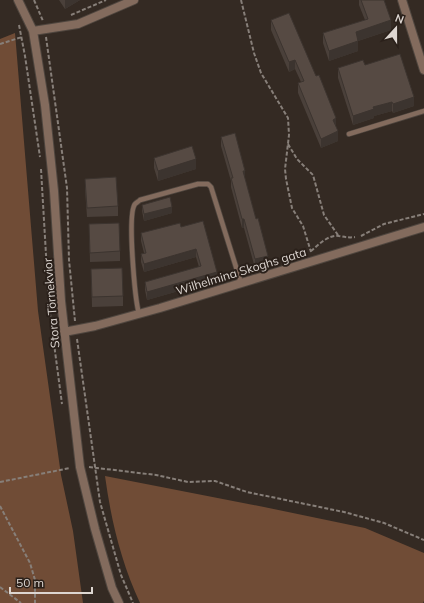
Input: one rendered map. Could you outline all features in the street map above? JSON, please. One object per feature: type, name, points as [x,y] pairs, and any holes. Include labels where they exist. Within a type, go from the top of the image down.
[{"type":"street","name":"Stora Törnekvior","points":[[18,0],[33,31],[45,105],[54,191],[64,332],[80,468],[94,529],[112,588],[119,603]]},
{"type":"street","points":[[33,31],[78,24],[134,0]]},
{"type":"street","points":[[402,0],[424,70]]},
{"type":"street","name":"Wilhelmina Skoghs gata","points":[[64,332],[138,314],[424,227]]},
{"type":"lane","points":[[349,134],[424,111]]},
{"type":"lane","points":[[138,314],[133,264],[132,223],[133,208],[135,203],[140,200],[198,184],[208,184],[211,186],[240,283]]},
{"type":"path","points":[[34,0],[42,17],[45,30]]},
{"type":"path","points":[[68,16],[106,0]]},
{"type":"path","points":[[241,0],[254,53],[261,73],[288,118],[288,143],[285,169],[289,197],[292,208],[303,226],[311,252],[309,262]]},
{"type":"path","points":[[0,44],[22,37]]},
{"type":"path","points":[[288,143],[297,159],[313,174],[324,215],[338,235],[344,238],[354,238],[384,224],[424,214]]},
{"type":"path","points":[[311,252],[327,238],[338,235]]},
{"type":"path","points":[[0,482],[74,467]]},
{"type":"path","points":[[95,467],[156,475],[188,482],[215,481],[247,492],[344,512],[384,523],[424,540]]},
{"type":"path","points":[[0,506],[30,563],[35,580],[35,603]]},
{"type":"path","points":[[0,588],[21,603]]},
{"type":"shaded area","points":[[15,33],[38,311],[61,475],[73,531],[83,603],[0,603],[0,39]]},
{"type":"shaded area","points":[[105,476],[365,528],[424,553],[424,601],[423,603],[140,603],[122,556],[110,509]]},
{"type":"building","points":[[361,0],[384,0],[391,20],[356,32],[358,41],[329,51],[323,33],[368,19]]},
{"type":"building","points":[[289,13],[316,76],[319,75],[336,118],[333,120],[338,131],[321,139],[298,83],[304,81],[295,60],[289,62],[271,20]]},
{"type":"building","points":[[400,54],[414,97],[393,104],[392,102],[373,107],[374,109],[353,116],[338,68],[363,60],[365,65]]},
{"type":"building","points":[[235,133],[245,171],[243,171],[268,256],[255,259],[244,219],[242,219],[231,178],[233,178],[221,137]]},
{"type":"building","points":[[192,146],[196,159],[158,171],[154,158]]},
{"type":"building","points":[[116,177],[118,206],[87,208],[85,179]]},
{"type":"building","points":[[170,197],[172,207],[144,214],[142,205]]},
{"type":"building","points":[[203,221],[217,272],[147,292],[145,282],[201,266],[196,249],[144,264],[141,254],[146,253],[141,233],[180,223],[181,227]]},
{"type":"building","points":[[119,223],[120,251],[90,253],[89,224]]},
{"type":"building","points":[[122,268],[123,296],[92,297],[91,269]]}]
